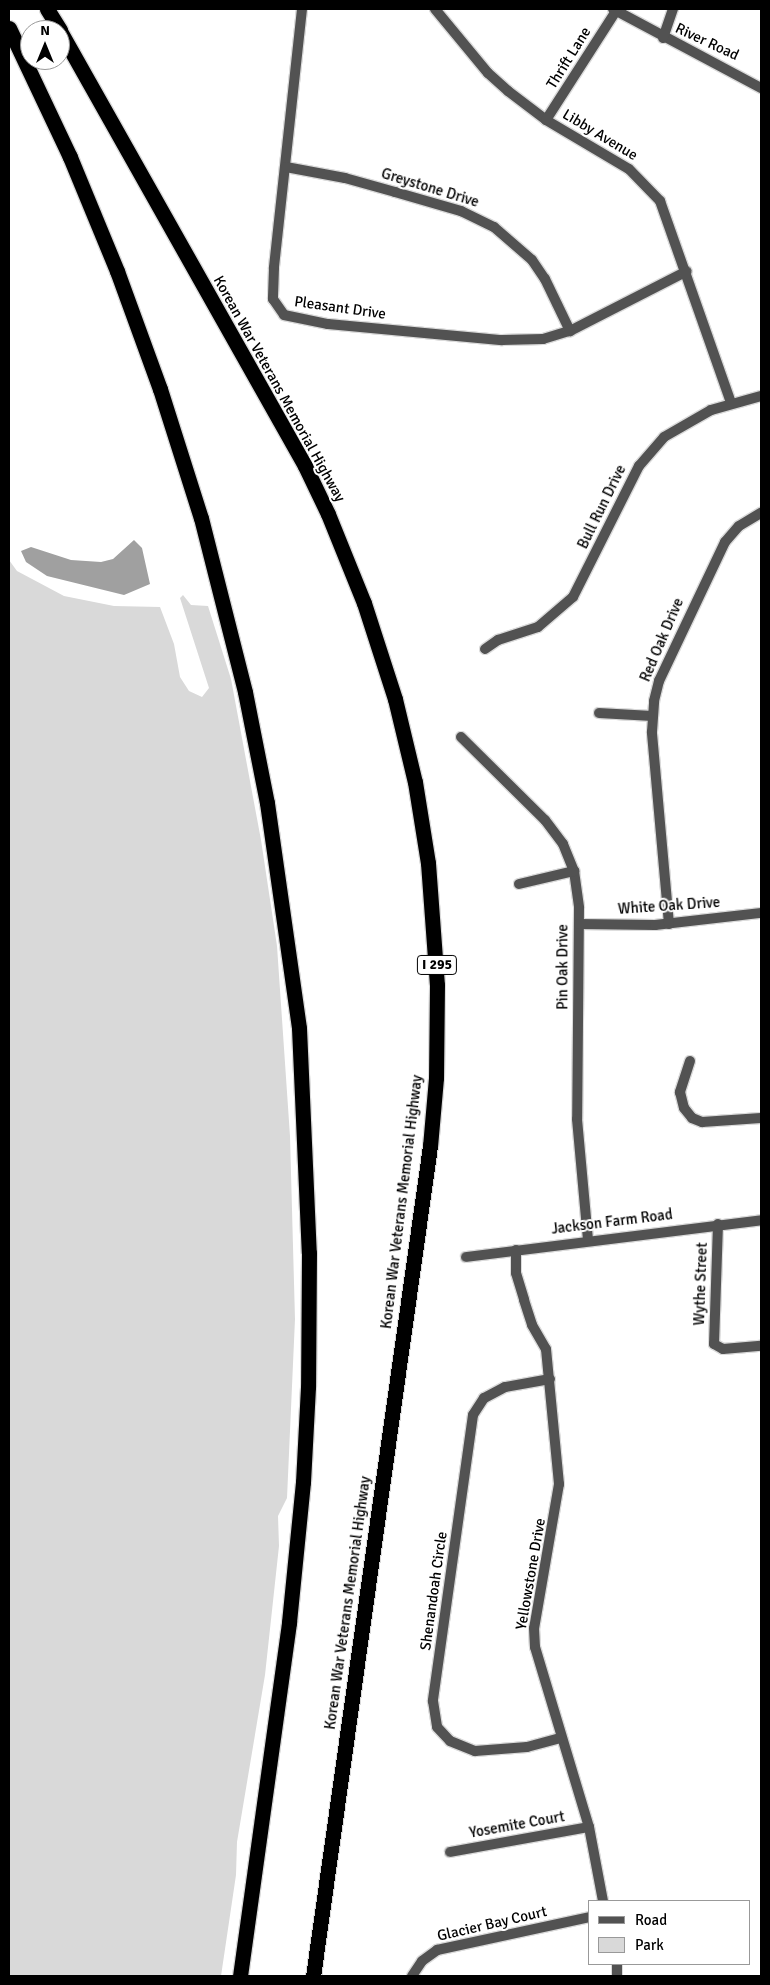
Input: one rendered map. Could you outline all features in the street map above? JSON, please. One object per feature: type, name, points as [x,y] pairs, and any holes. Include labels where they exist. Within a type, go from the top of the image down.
[{"type":"highway","name":"Korean War Veterans Memorial Highway","points":[[48,9],[54,20]]},
{"type":"highway","points":[[9,28],[67,150],[117,271],[160,389],[201,518],[243,682],[266,794],[299,1028],[309,1253],[303,1473],[289,1623],[240,1976]]},
{"type":"highway","name":"Korean War Veterans Memorial Highway","points":[[70,48],[305,466],[328,514],[364,603],[395,699],[410,757],[428,863],[437,985],[436,1078],[430,1146],[313,1976]]},
{"type":"street","name":"Pleasant Drive","points":[[302,9],[273,299],[284,315],[328,324],[502,340],[542,339],[570,331],[687,271]]},
{"type":"street","name":"Libby Avenue","points":[[435,9],[488,73],[546,120],[629,169],[651,189],[670,221],[731,403]]},
{"type":"street","points":[[663,38],[673,9]]},
{"type":"street","name":"Thrift Lane","points":[[546,120],[614,10]]},
{"type":"street","name":"River Road","points":[[614,10],[663,38],[761,88]]},
{"type":"street","name":"Greystone Drive","points":[[286,168],[345,178],[461,211],[494,226],[532,260],[545,279],[570,331]]},
{"type":"street","name":"Bull Run Drive","points":[[485,649],[498,640],[538,627],[562,608],[581,584],[648,454],[676,428],[731,403],[761,396]]},
{"type":"street","name":"Red Oak Drive","points":[[669,924],[652,716],[659,681],[725,542],[739,526],[761,512]]},
{"type":"street","points":[[599,713],[652,716]]},
{"type":"street","name":"Pin Oak Drive","points":[[461,737],[545,820],[563,844],[574,871],[578,924],[577,1119],[588,1240]]},
{"type":"street","points":[[519,884],[574,871]]},
{"type":"street","name":"White Oak Drive","points":[[578,924],[669,924],[761,913]]},
{"type":"street","points":[[690,1061],[680,1092],[684,1108],[692,1118],[702,1122],[761,1118]]},
{"type":"street","name":"Jackson Farm Road","points":[[466,1257],[588,1240],[761,1220]]},
{"type":"street","name":"Wythe Street","points":[[718,1224],[714,1344],[723,1349],[761,1346]]},
{"type":"street","name":"Yellowstone Drive","points":[[516,1250],[516,1274],[532,1325],[546,1349],[559,1484],[534,1628],[534,1647],[589,1827],[603,1900]]},
{"type":"street","name":"Shenandoah Circle","points":[[550,1379],[505,1387],[484,1398],[473,1415],[434,1714],[437,1727],[450,1741],[475,1751],[527,1747],[561,1738]]},
{"type":"street","name":"Yosemite Court","points":[[450,1852],[589,1827]]},
{"type":"street","name":"Glacier Bay Court","points":[[412,1976],[422,1961],[437,1950],[588,1917]]},
{"type":"green space","points":[[9,560],[17,571],[64,596],[114,606],[160,607],[174,644],[180,677],[189,691],[202,697],[209,688],[180,598],[183,595],[191,605],[208,606],[231,679],[261,840],[277,946],[290,1136],[295,1319],[287,1498],[278,1516],[279,1546],[265,1675],[237,1842],[236,1875],[221,1976],[9,1976]]},
{"type":"shaded area","points":[[134,540],[142,548],[150,584],[124,595],[47,576],[26,562],[21,551],[31,547],[71,560],[101,562],[113,559]]}]
